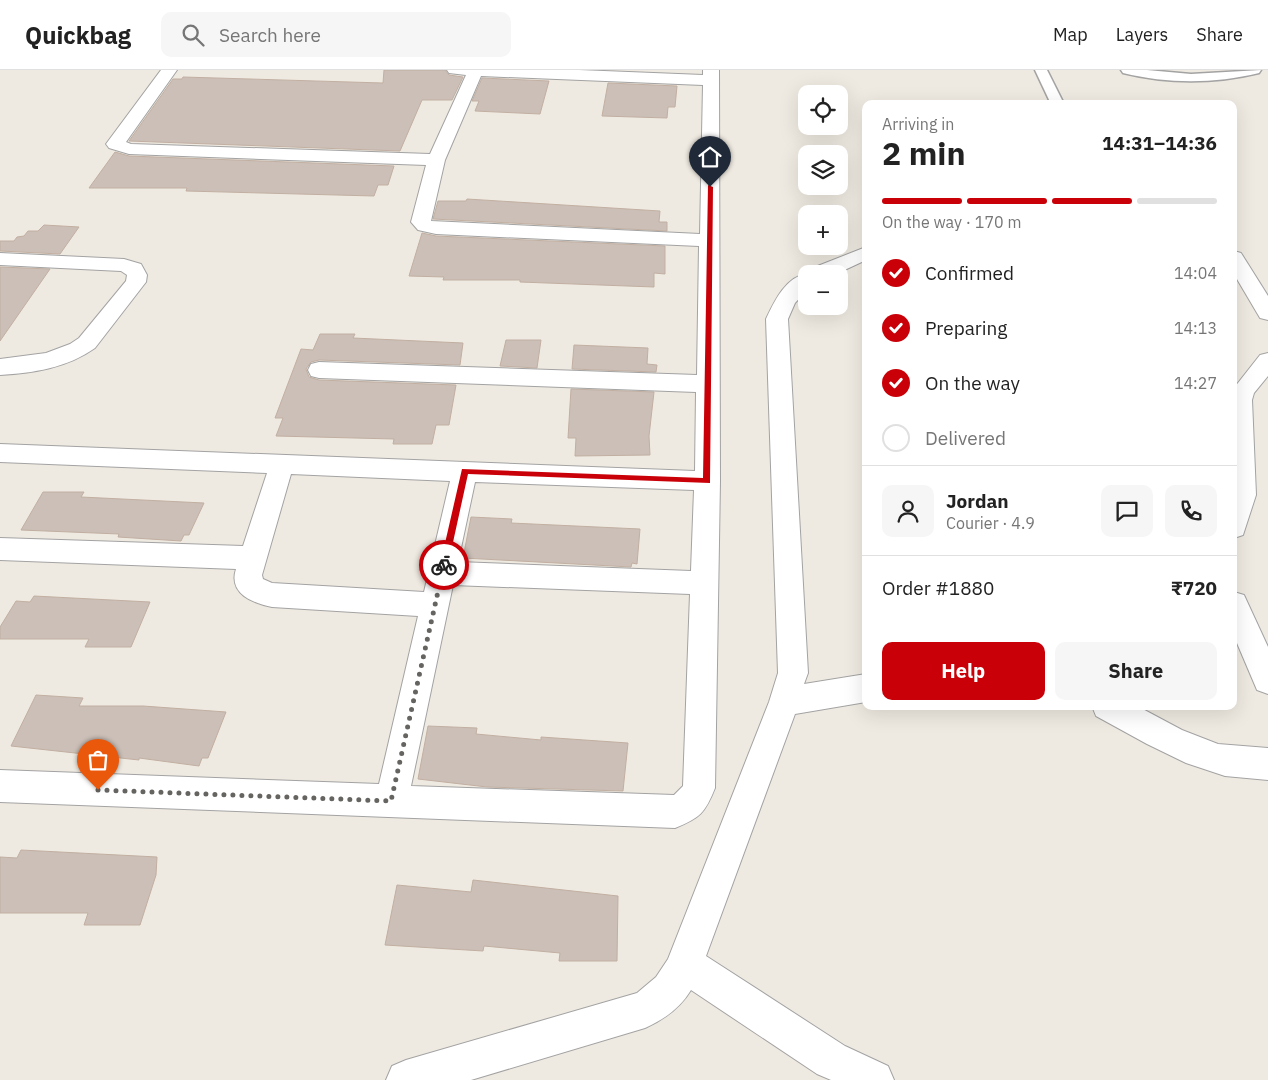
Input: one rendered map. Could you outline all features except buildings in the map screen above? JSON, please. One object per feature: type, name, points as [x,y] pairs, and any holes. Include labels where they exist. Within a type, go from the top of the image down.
[{"type":"street","points":[[169,70],[115,144],[129,150],[436,160]]},
{"type":"street","points":[[0,786],[675,812],[686,808],[695,799],[699,788],[707,481],[711,75],[455,70]]},
{"type":"street","points":[[476,70],[436,160],[421,222],[429,227],[710,240]]},
{"type":"street","points":[[838,265],[862,255]]},
{"type":"street","points":[[0,259],[124,265],[134,269],[138,275],[136,282],[88,343],[78,351],[50,361],[0,367]]},
{"type":"street","points":[[1237,262],[1268,313]]},
{"type":"street","points":[[406,1080],[645,1009],[662,999],[675,984],[685,964],[784,702],[793,673],[777,319],[783,302],[798,286]]},
{"type":"street","points":[[1237,516],[1243,495],[1240,400],[1244,390],[1268,362]]},
{"type":"street","points":[[319,370],[708,384]]},
{"type":"street","points":[[0,453],[707,481]]},
{"type":"street","points":[[282,464],[248,575],[250,586],[259,592],[272,595],[434,605]]},
{"type":"street","points":[[391,801],[464,471]]},
{"type":"street","points":[[0,549],[253,558]]},
{"type":"street","points":[[442,573],[704,583]]},
{"type":"street","points":[[1237,611],[1268,680]]},
{"type":"street","points":[[784,702],[862,689]]},
{"type":"street","points":[[1115,710],[1212,758],[1234,762],[1268,764]]},
{"type":"street","points":[[685,964],[830,1060],[874,1080]]},
{"type":"lane","points":[[1041,70],[1056,100]]},
{"type":"lane","points":[[1127,70],[1175,77],[1232,76],[1255,70]]},
{"type":"way so far","points":[[98,790],[391,801],[444,565]]},
{"type":"route","points":[[444,565],[464,471],[707,481],[710,187]]}]
